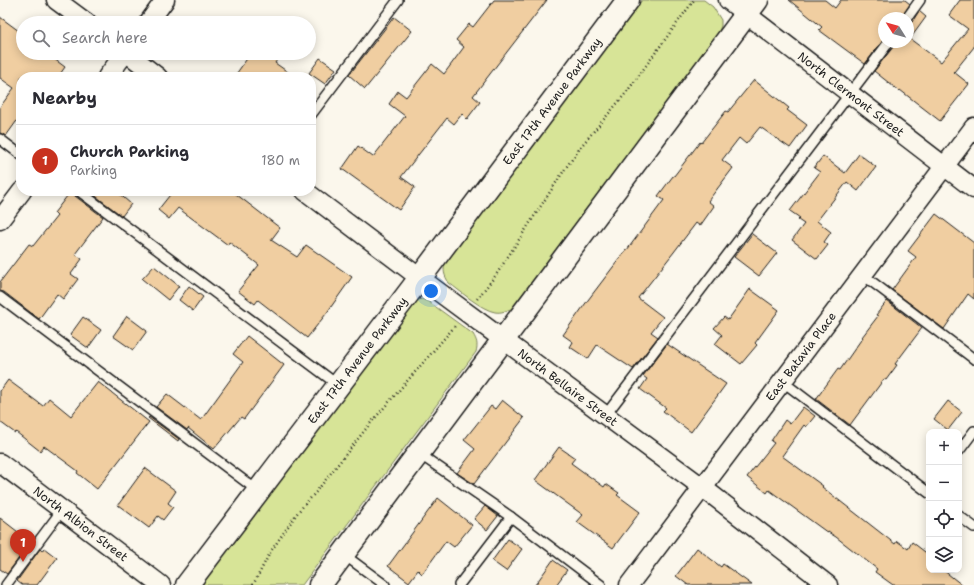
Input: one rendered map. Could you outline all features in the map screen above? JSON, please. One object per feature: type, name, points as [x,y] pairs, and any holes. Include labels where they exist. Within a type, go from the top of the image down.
[{"type":"main road","name":"East 17th Avenue Parkway","points":[[187,585],[420,278],[628,0]]},
{"type":"main road","points":[[320,585],[502,339],[752,7]]},
{"type":"street","points":[[56,0],[78,16]]},
{"type":"street","points":[[153,16],[165,0]]},
{"type":"street","name":"North Clermont Street","points":[[728,0],[752,7],[850,93],[974,189]]},
{"type":"street","points":[[111,72],[120,60]]},
{"type":"street","points":[[135,60],[151,72]]},
{"type":"street","name":"East Batavia Place","points":[[629,585],[974,127]]},
{"type":"street","points":[[0,220],[18,196]]},
{"type":"street","name":"North Bellaire Street","points":[[312,196],[702,487],[828,585]]},
{"type":"street","name":"North Albion Street","points":[[0,462],[161,585]]},
{"type":"lane","points":[[316,108],[398,0]]},
{"type":"lane","points":[[911,12],[920,0]]},
{"type":"lane","points":[[605,416],[884,48]]},
{"type":"lane","points":[[0,139],[16,151]]},
{"type":"lane","points":[[86,196],[338,385]]},
{"type":"lane","points":[[862,275],[974,359]]},
{"type":"lane","points":[[0,297],[258,491]]},
{"type":"lane","points":[[782,381],[926,490]]},
{"type":"lane","points":[[962,447],[974,431]]},
{"type":"lane","points":[[418,452],[511,517],[601,585]]},
{"type":"lane","points":[[6,585],[62,510]]},
{"type":"lane","points":[[459,585],[511,517]]},
{"type":"lane","points":[[962,518],[974,527]]},
{"type":"lane","points":[[343,554],[385,585]]},
{"type":"green space","points":[[642,0],[704,0],[713,7],[721,20],[721,26],[718,33],[511,309],[503,312],[497,312],[484,308],[449,283],[444,273],[445,262]]},
{"type":"green space","points":[[422,299],[429,302],[473,334],[477,343],[476,352],[302,585],[201,585],[412,303]]},
{"type":"building","points":[[494,0],[547,0],[473,96],[480,102],[467,119],[462,114],[454,124],[447,118],[401,177],[415,187],[399,210],[342,169],[358,146],[373,157],[405,116],[389,104],[398,91],[406,97],[432,64],[444,74],[464,47],[456,40],[469,24],[473,27]]},
{"type":"building","points":[[789,0],[825,0],[835,8],[841,0],[905,0],[910,4],[905,12],[878,12],[878,47],[865,64],[819,30],[822,27]]},
{"type":"building","points":[[960,0],[974,0],[974,47],[954,72],[969,84],[940,121],[874,71],[892,48],[914,48],[914,42],[941,62],[968,29],[949,15]]},
{"type":"building","points":[[919,11],[926,17],[914,34],[914,19]]},
{"type":"building","points":[[0,17],[16,29],[16,60],[56,60],[65,67],[62,72],[16,72],[16,122],[6,136],[0,133],[0,107],[14,88],[0,78]]},
{"type":"building","points":[[394,17],[412,31],[365,89],[349,75]]},
{"type":"building","points":[[320,58],[336,69],[325,84],[316,78],[316,72],[310,72]]},
{"type":"building","points":[[246,60],[277,60],[275,63],[288,72],[238,72]]},
{"type":"building","points":[[754,80],[789,108],[787,110],[807,125],[790,148],[760,127],[746,144],[739,138],[722,160],[733,168],[708,201],[714,206],[700,226],[696,223],[638,298],[663,317],[651,332],[658,337],[633,369],[597,345],[588,359],[570,347],[573,342],[563,335],[664,200],[658,196],[700,142],[701,143],[726,111],[728,112]]},
{"type":"building","points":[[859,154],[876,167],[858,191],[847,182],[817,221],[831,232],[824,242],[828,245],[817,259],[792,240],[804,224],[798,220],[800,218],[790,211],[820,172],[814,168],[823,156],[845,173]]},
{"type":"building","points":[[67,196],[75,196],[103,217],[75,254],[82,259],[71,274],[78,279],[63,299],[57,294],[39,319],[4,292],[0,291],[0,282],[29,244],[33,246],[57,216],[54,213]]},
{"type":"building","points":[[96,196],[122,196],[131,204],[122,216]]},
{"type":"building","points":[[169,196],[238,196],[280,228],[271,240],[297,257],[306,245],[352,277],[307,338],[258,300],[255,304],[238,291],[259,265],[229,242],[228,245],[178,208],[169,219],[158,210]]},
{"type":"building","points":[[936,214],[974,243],[974,299],[968,294],[944,329],[892,290],[916,257],[908,251]]},
{"type":"building","points":[[752,234],[777,253],[759,276],[734,257]]},
{"type":"building","points":[[154,266],[179,286],[168,300],[142,279]]},
{"type":"building","points":[[189,286],[203,297],[193,311],[179,300]]},
{"type":"building","points":[[750,289],[779,310],[755,343],[757,345],[741,364],[715,344],[722,335],[714,328],[724,317],[728,320]]},
{"type":"building","points":[[887,301],[922,328],[895,364],[897,365],[886,380],[884,379],[850,425],[816,399],[838,369],[840,370],[878,316],[876,315]]},
{"type":"building","points":[[127,316],[147,331],[133,350],[113,336]]},
{"type":"building","points":[[83,317],[101,330],[88,348],[70,335]]},
{"type":"building","points":[[247,336],[284,365],[244,419],[241,417],[214,449],[188,428],[187,430],[156,407],[167,394],[201,420],[243,362],[233,354]]},
{"type":"building","points":[[667,344],[726,384],[691,432],[663,411],[666,408],[640,389],[647,379],[643,376]]},
{"type":"building","points":[[8,380],[43,406],[49,398],[71,416],[98,382],[149,422],[97,489],[77,473],[78,471],[44,446],[40,451],[16,432],[15,433],[0,422],[0,391]]},
{"type":"building","points":[[502,400],[524,418],[474,484],[457,473],[475,449],[464,440],[491,406],[495,409]]},
{"type":"building","points":[[948,401],[962,412],[949,429],[934,419]]},
{"type":"building","points":[[803,407],[815,416],[806,427],[804,425],[782,456],[823,486],[822,487],[895,544],[897,541],[908,549],[912,542],[926,553],[926,573],[947,573],[962,585],[893,585],[875,572],[877,569],[836,537],[828,533],[769,490],[767,493],[747,477],[774,443],[771,441],[785,420],[790,424]]},
{"type":"building","points":[[149,417],[179,439],[178,441],[148,418]]},
{"type":"building","points":[[559,447],[575,458],[571,463],[604,487],[606,484],[619,493],[617,495],[640,512],[613,548],[577,522],[583,515],[535,480]]},
{"type":"building","points":[[145,468],[176,491],[168,503],[173,507],[163,520],[158,516],[149,528],[118,505]]},
{"type":"building","points":[[438,498],[472,525],[454,547],[446,541],[422,574],[418,570],[409,582],[388,566]]},
{"type":"building","points":[[485,506],[498,516],[487,530],[474,519]]},
{"type":"building","points":[[0,518],[31,542],[7,574],[0,569]]},
{"type":"building","points":[[508,539],[522,549],[506,571],[492,561]]},
{"type":"building","points":[[44,548],[57,558],[37,585],[22,585],[17,581],[40,549],[42,551]]},
{"type":"building","points":[[697,548],[721,567],[723,564],[752,585],[688,585],[676,576]]},
{"type":"building","points":[[553,560],[567,570],[556,585],[535,585]]},
{"type":"place","name":"Church Parking","points":[[23,562]]}]
